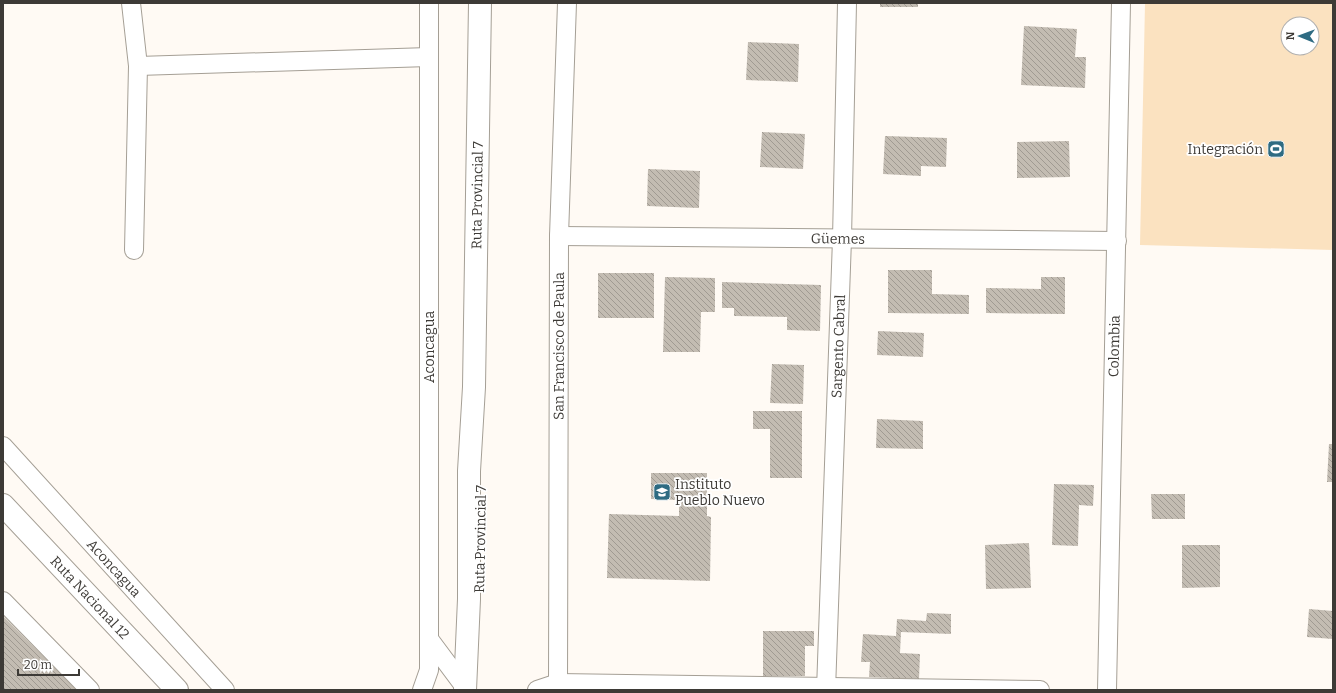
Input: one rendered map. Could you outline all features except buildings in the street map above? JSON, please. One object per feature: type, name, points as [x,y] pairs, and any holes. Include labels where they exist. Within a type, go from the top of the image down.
[{"type":"main road","name":"Ruta Provincial 7","points":[[469,690],[481,458],[474,387],[480,3]]},
{"type":"main road","name":"Ruta Nacional 12","points":[[3,505],[177,690]]},
{"type":"main road","name":"Ruta Nacional 12","points":[[3,513],[165,690]]},
{"type":"street","points":[[131,3],[138,66],[134,250]]},
{"type":"street","name":"Aconcagua","points":[[422,690],[429,670],[429,3]]},
{"type":"street","name":"San Francisco de Paula","points":[[558,686],[559,236],[567,3]]},
{"type":"street","name":"Sargento Cabral","points":[[827,689],[842,239],[847,3]]},
{"type":"street","name":"Colombia","points":[[1107,690],[1122,3]]},
{"type":"street","points":[[138,66],[430,57]]},
{"type":"street","name":"Güemes","points":[[559,236],[1117,241]]},
{"type":"street","name":"Aconcagua","points":[[3,446],[226,690]]},
{"type":"street","points":[[3,601],[90,690]]},
{"type":"street","points":[[428,639],[469,690]]},
{"type":"street","points":[[537,690],[558,686],[1040,690]]},
{"type":"shaded area","points":[[1145,3],[1333,3],[1333,250],[1140,245]]},
{"type":"place","name":"Integración","points":[[1276,149]]},
{"type":"place","name":"Instituto Pueblo Nuevo","points":[[662,492]]}]
